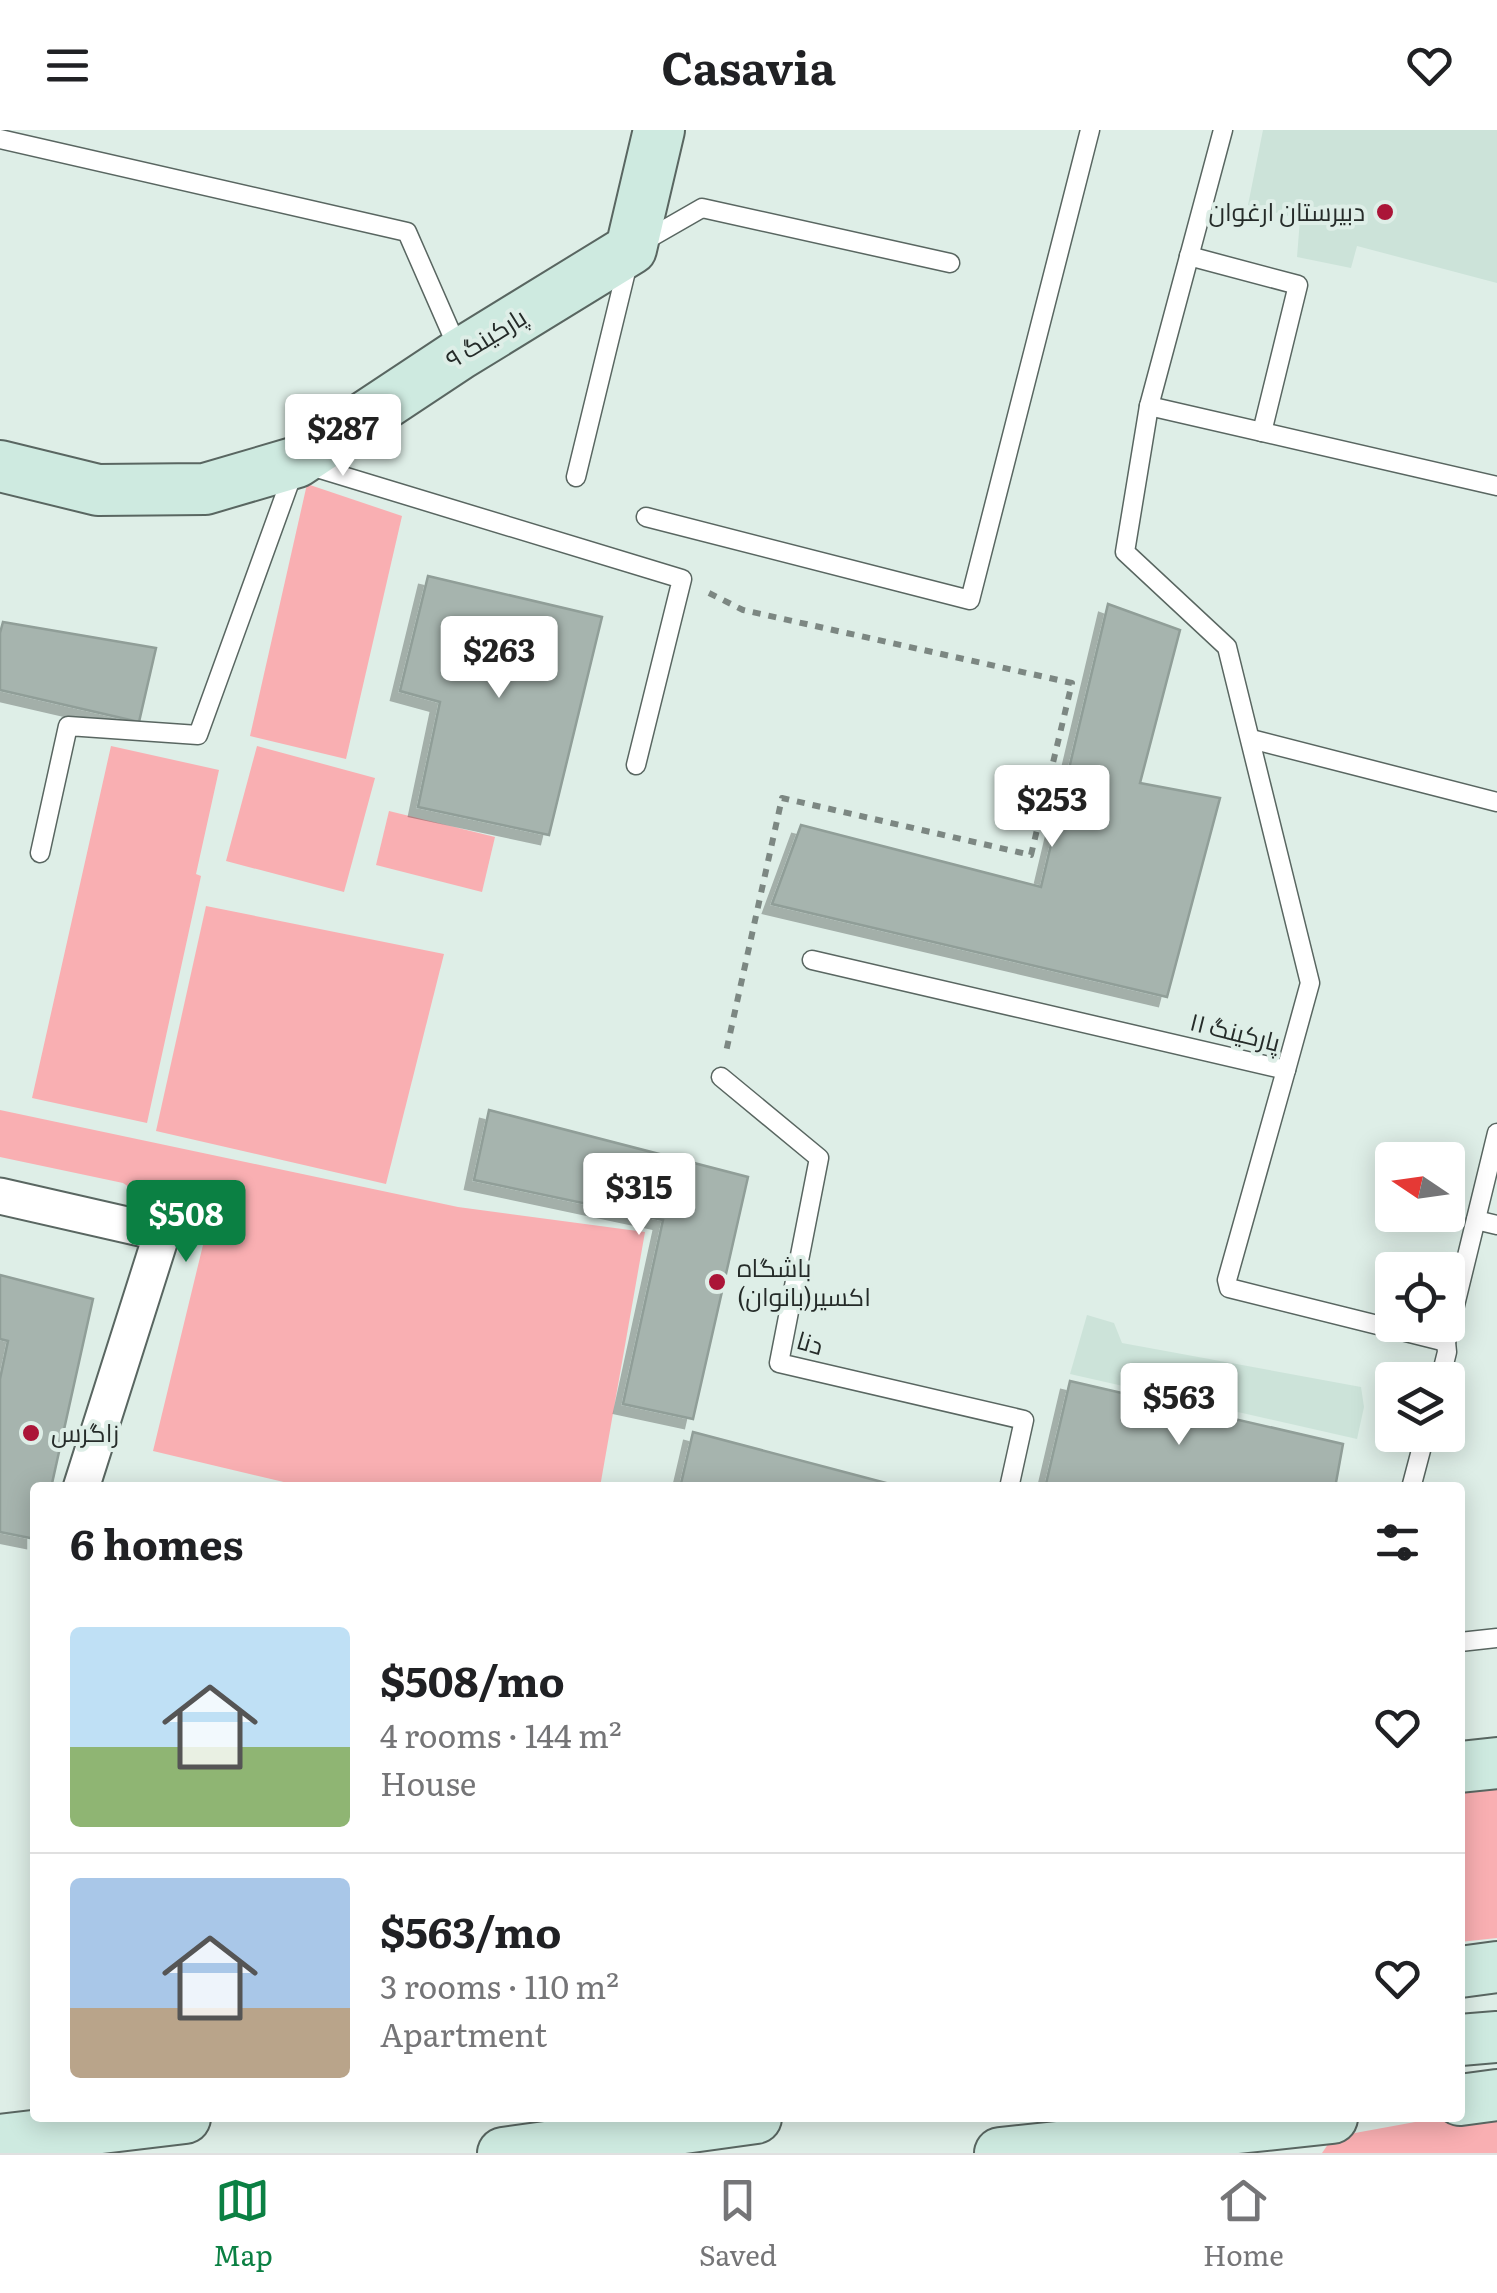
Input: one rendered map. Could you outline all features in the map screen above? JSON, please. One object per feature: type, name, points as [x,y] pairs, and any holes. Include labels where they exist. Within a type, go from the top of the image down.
[{"type":"street","points":[[631,248],[659,130]]},
{"type":"street","name":"پارکینگ ۹","points":[[0,466],[98,490],[205,489],[297,462],[631,248]]},
{"type":"street","points":[[0,1196],[162,1233],[83,1482]]},
{"type":"street","points":[[1465,1766],[1497,1763]]},
{"type":"street","points":[[1465,1971],[1497,1967]]},
{"type":"street","points":[[1465,2039],[1497,2036]]},
{"type":"street","points":[[1465,2099],[1497,2095]]},
{"type":"street","points":[[0,2140],[111,2122]]},
{"type":"street","points":[[503,2153],[727,2122]]},
{"type":"street","points":[[1000,2153],[1304,2131]]},
{"type":"street","points":[[596,2140],[646,2153]]},
{"type":"lane","points":[[646,517],[970,600],[1090,130]]},
{"type":"lane","points":[[1223,130],[1150,406],[1124,552],[1227,647],[1310,983],[1286,1070]]},
{"type":"lane","points":[[0,139],[406,232],[460,354]]},
{"type":"lane","points":[[576,477],[631,248],[702,208],[950,263]]},
{"type":"lane","points":[[1190,256],[1298,285],[1262,432]]},
{"type":"lane","points":[[1150,406],[1497,486]]},
{"type":"lane","points":[[40,854],[68,726],[198,734],[297,462],[682,579],[636,764]]},
{"type":"lane","points":[[1251,740],[1497,802]]},
{"type":"lane","name":"پارکینگ ۱۱","points":[[812,960],[1286,1070],[1226,1280],[1229,1288],[1375,1324]]},
{"type":"lane","name":"دنا","points":[[721,1077],[818,1158],[779,1363],[1024,1420],[1009,1482]]},
{"type":"lane","points":[[1465,1265],[1497,1133]]},
{"type":"lane","points":[[1476,1220],[1497,1225]]},
{"type":"lane","points":[[1444,1362],[1446,1342]]},
{"type":"lane","points":[[1413,1482],[1421,1452]]},
{"type":"lane","points":[[1465,1641],[1497,1638]]},
{"type":"path","points":[[682,579],[743,610],[1072,683],[1030,856],[782,798],[721,1077]]},
{"type":"shaded area","name":"دبیرستان ارغوان","points":[[1263,130],[1497,130],[1497,283],[1357,246],[1351,268],[1297,257],[1300,219],[1248,205]]},
{"type":"shaded area","points":[[307,484],[402,516],[346,759],[250,736]]},
{"type":"shaded area","points":[[111,746],[219,770],[196,874],[201,876],[147,1123],[32,1098]]},
{"type":"shaded area","points":[[257,746],[375,778],[344,892],[226,861]]},
{"type":"shaded area","points":[[389,811],[495,837],[482,892],[376,865]]},
{"type":"shaded area","points":[[206,906],[444,954],[386,1184],[156,1131]]},
{"type":"shaded area","points":[[0,1110],[458,1207],[645,1232],[601,1482],[284,1482],[153,1451],[203,1245],[183,1223],[123,1183],[0,1157]]},
{"type":"shaded area","points":[[1087,1315],[1114,1323],[1122,1343],[1361,1387],[1364,1407],[1357,1439],[1070,1374]]},
{"type":"shaded area","points":[[1497,1782],[1497,1938],[1465,1941],[1465,1785]]},
{"type":"shaded area","points":[[1497,2106],[1497,2153],[1322,2153],[1333,2137],[1415,2122],[1465,2122],[1465,2116]]},
{"type":"building","points":[[428,576],[602,617],[549,835],[418,807],[440,702],[400,691]]},
{"type":"building","points":[[1108,604],[1180,630],[1140,783],[1220,798],[1167,997],[772,904],[801,825],[1041,887]]},
{"type":"building","points":[[3,622],[156,648],[139,722],[0,690]]},
{"type":"building","points":[[489,1110],[748,1177],[693,1419],[623,1404],[663,1220],[474,1180]]},
{"type":"building","name":"زاگرس","points":[[0,1275],[93,1299],[52,1482],[30,1482],[30,1538],[0,1532],[0,1379],[8,1341],[0,1339]]},
{"type":"building","points":[[1070,1381],[1343,1444],[1336,1482],[1046,1482]]},
{"type":"building","points":[[693,1432],[882,1482],[681,1482]]},
{"type":"place","name":"دبیرستان ارغوان","points":[[1385,212]]},
{"type":"place","name":"باشگاه اکسیر(بانوان)","points":[[717,1282]]},
{"type":"place","name":"زاگرس","points":[[31,1433]]}]
